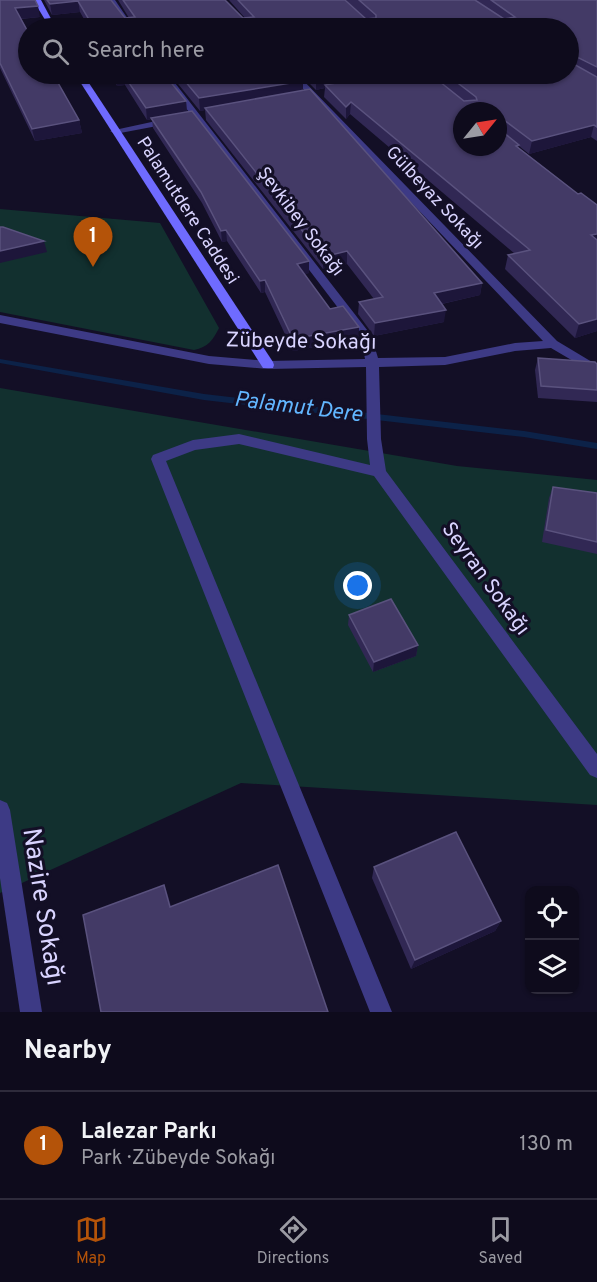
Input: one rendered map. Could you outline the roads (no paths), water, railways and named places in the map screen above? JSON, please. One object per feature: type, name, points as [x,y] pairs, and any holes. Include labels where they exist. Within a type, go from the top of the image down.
[{"type":"street","points":[[38,0],[48,18]]},
{"type":"street","points":[[111,0],[124,18]]},
{"type":"street","name":"Palamutdere Caddesi","points":[[85,84],[268,365]]},
{"type":"street","name":"Şevkibey Sokağı","points":[[172,84],[367,338],[374,363],[374,404]]},
{"type":"street","name":"Gülbeyaz Sokağı","points":[[303,84],[553,344]]},
{"type":"street","points":[[302,98],[326,93]]},
{"type":"street","points":[[115,130],[177,120]]},
{"type":"street","name":"Zübeyde Sokağı","points":[[0,320],[209,360],[268,365],[445,361],[515,347],[553,344]]},
{"type":"street","points":[[553,344],[597,371]]},
{"type":"street","name":"Seyran Sokağı","points":[[374,404],[373,450],[379,472],[597,769]]},
{"type":"street","points":[[379,472],[239,439],[193,445],[158,459],[381,1012]]},
{"type":"street","name":"Nazire Sokağı","points":[[0,810],[31,1012]]},
{"type":"waterway","name":"Palamut Dere","points":[[0,361],[204,397],[524,434],[597,446]]},
{"type":"place","name":"Lalezar Parkı","points":[[93,267]]}]
